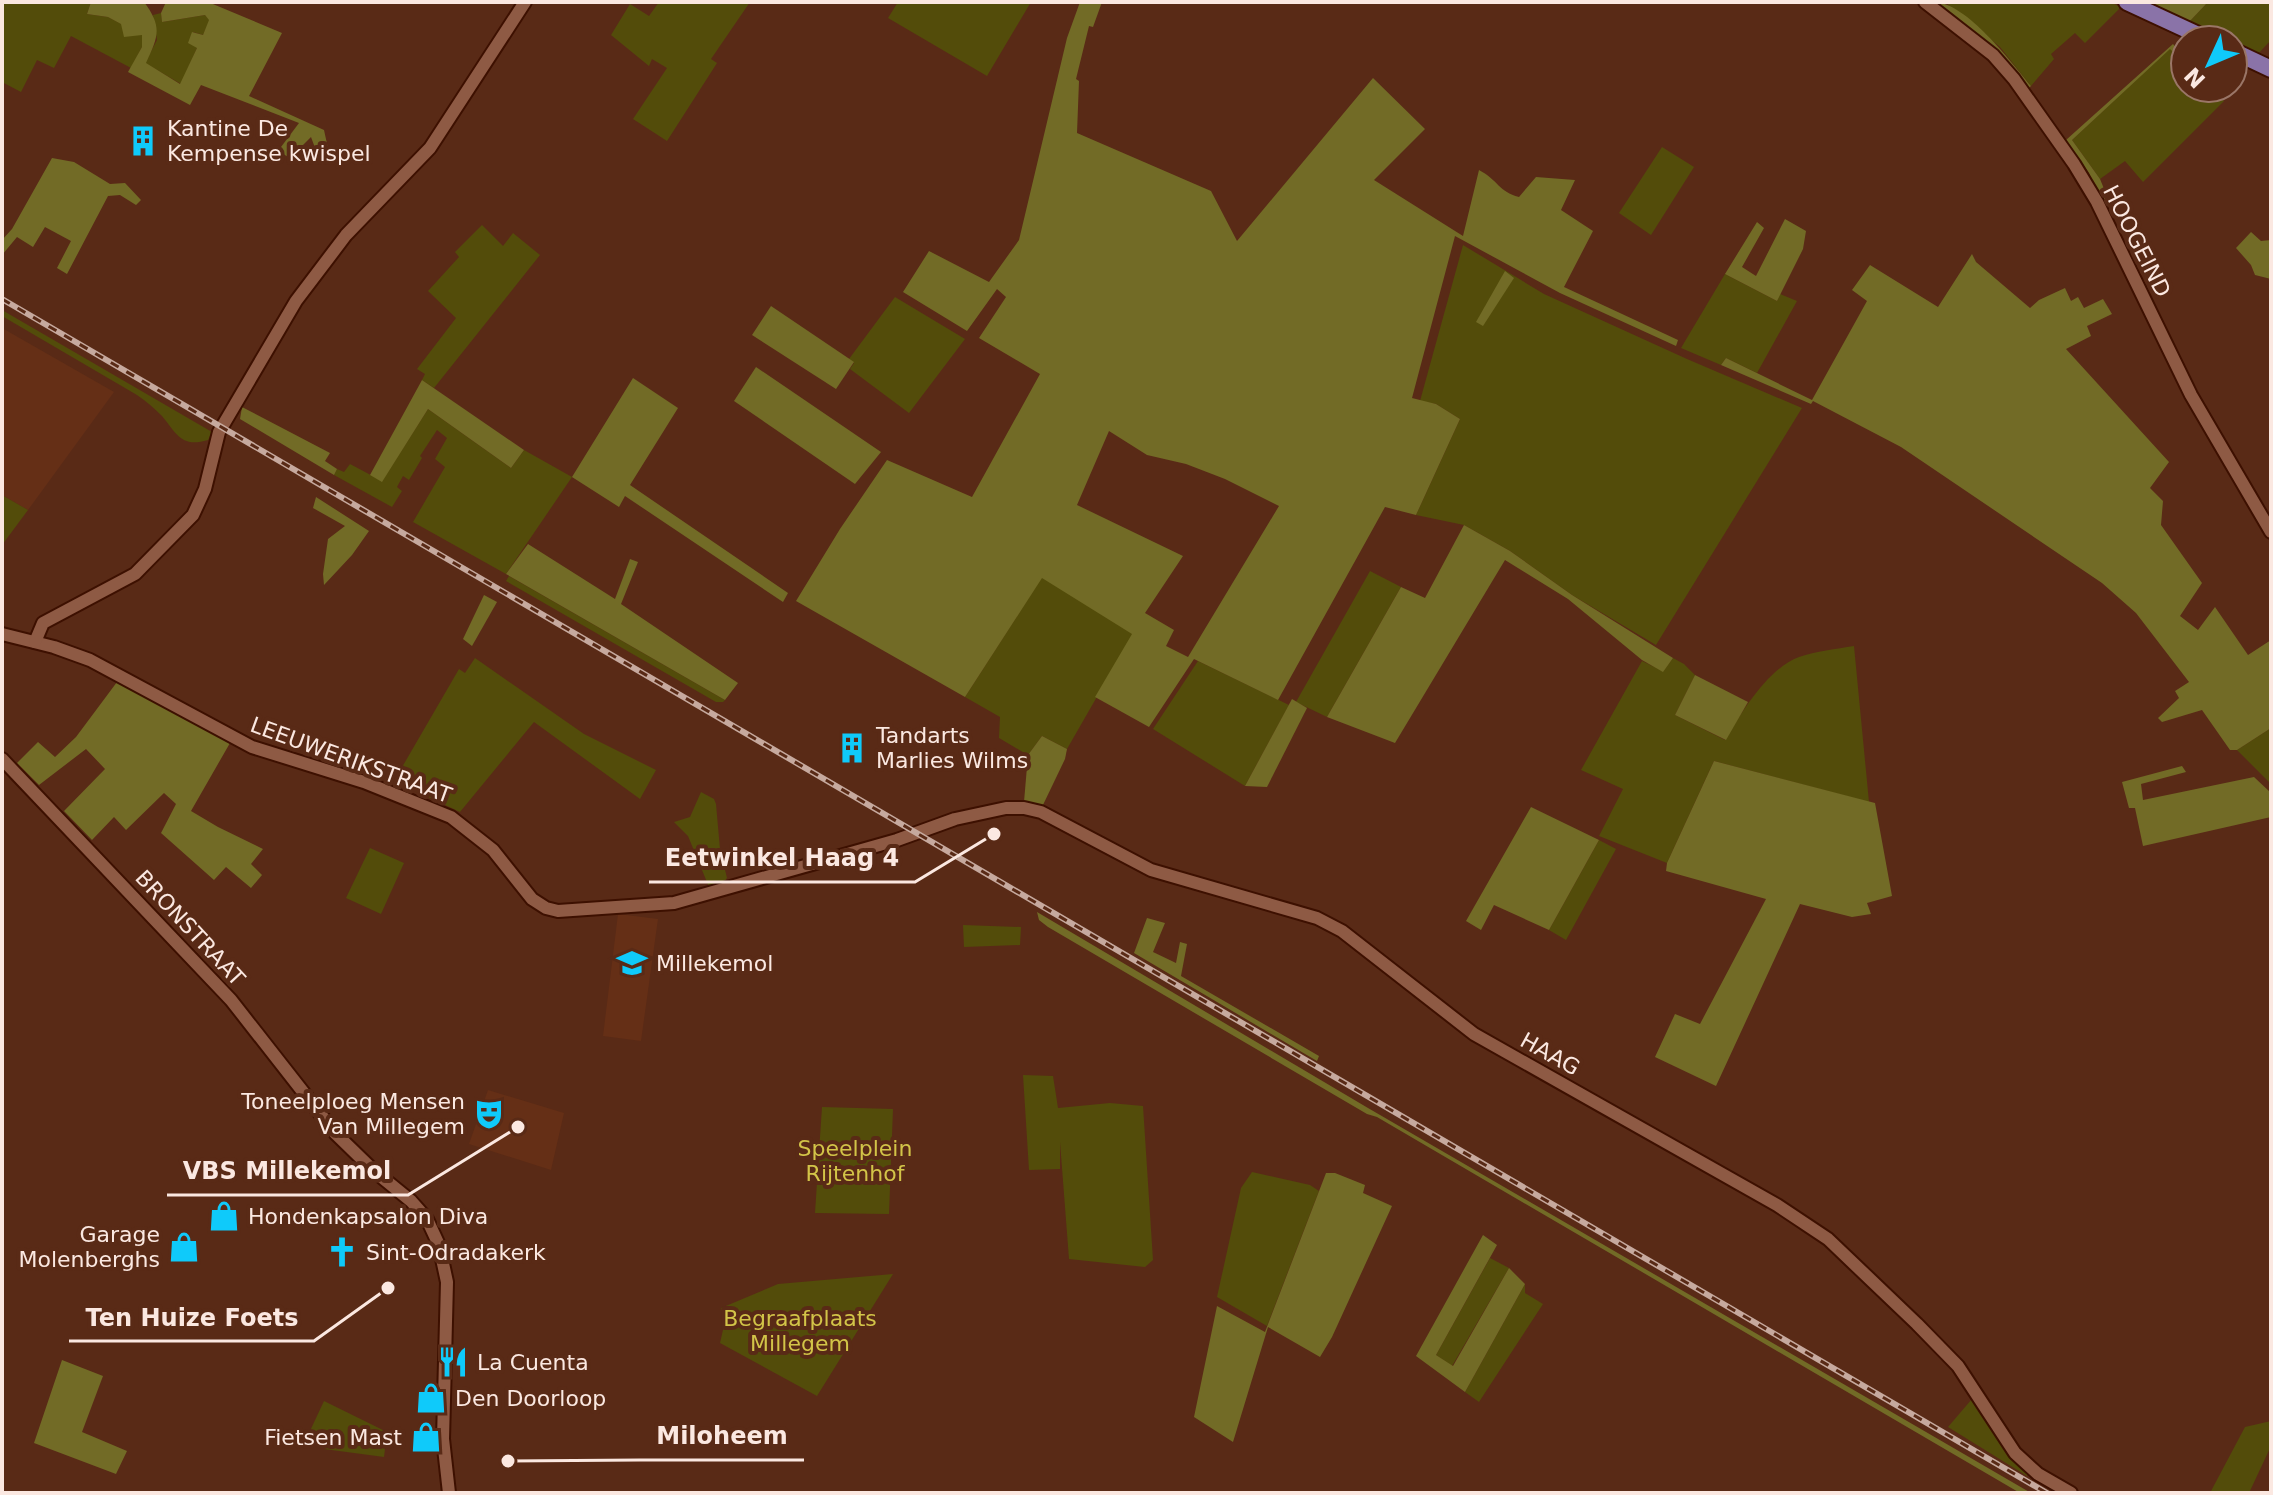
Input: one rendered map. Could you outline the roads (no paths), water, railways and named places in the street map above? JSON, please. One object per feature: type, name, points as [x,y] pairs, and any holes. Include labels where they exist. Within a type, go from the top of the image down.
[{"type":"main road","points":[[2127,2],[2174,24]]},
{"type":"main road","points":[[2249,59],[2271,69]]},
{"type":"street","points":[[35,642],[43,623],[124,582],[187,522],[205,489],[222,427],[288,313],[346,235],[435,141],[525,2]]},
{"type":"street","name":"HOOGEIND","points":[[1925,2],[1972,37],[2005,68],[2074,164],[2097,202],[2191,395],[2271,532]]},
{"type":"street","name":"LEEUWERIKSTRAAT","points":[[2,634],[90,660],[252,747],[364,782],[451,817],[493,850],[532,899]]},
{"type":"street","name":"BRONSTRAAT","points":[[2,759],[231,1000],[336,1134],[411,1201],[433,1231],[445,1263],[443,1439],[449,1493]]},
{"type":"street","name":"HAAG","points":[[532,899],[546,908],[569,912],[674,903],[897,840],[955,819],[1006,808],[1024,808],[1041,812],[1151,870],[1317,918],[1342,931],[1474,1034],[1777,1205],[1828,1239],[1958,1366],[2015,1453],[2038,1474],[2071,1493]]},
{"type":"railway","points":[[2,299],[2047,1493]]},
{"type":"place","name":"Kantine De Kempense kwispel","points":[[143,141]]},
{"type":"place","name":"Tandarts Marlies Wilms","points":[[852,748]]},
{"type":"place","name":"Eetwinkel Haag 4","points":[[994,834]]},
{"type":"place","name":"Millekemol","points":[[632,963]]},
{"type":"place","name":"Toneelploeg Mensen Van Millegem","points":[[489,1114]]},
{"type":"place","name":"VBS Millekemol","points":[[518,1127]]},
{"type":"place","name":"Hondenkapsalon Diva","points":[[224,1216]]},
{"type":"place","name":"Garage Molenberghs","points":[[184,1247]]},
{"type":"place","name":"Sint-Odradakerk","points":[[342,1252]]},
{"type":"place","name":"Ten Huize Foets","points":[[388,1288]]},
{"type":"place","name":"La Cuenta","points":[[453,1362]]},
{"type":"place","name":"Den Doorloop","points":[[431,1398]]},
{"type":"place","name":"Fietsen Mast","points":[[426,1437]]},
{"type":"place","name":"Miloheem","points":[[508,1461]]},
{"type":"park label","name":"Speelplein Rijtenhof","points":[[855,1160]]},
{"type":"park label","name":"Begraafplaats Millegem","points":[[800,1330]]}]
